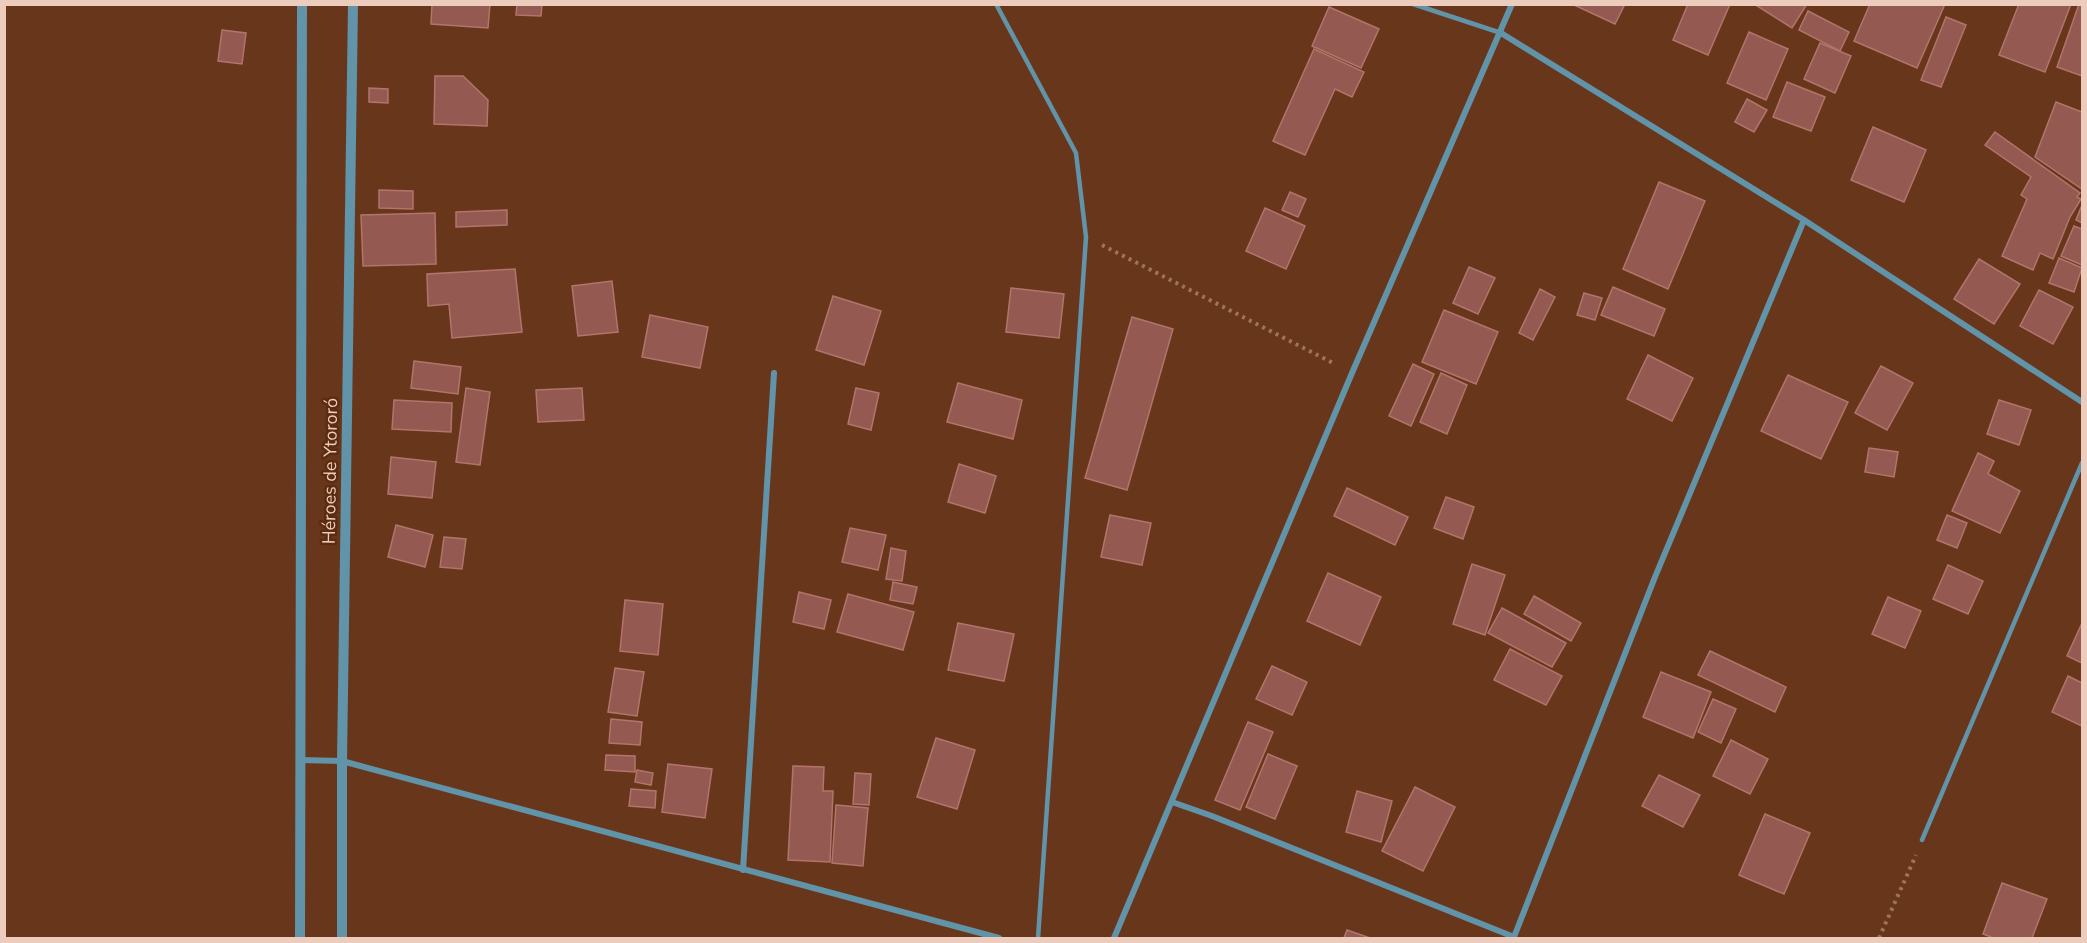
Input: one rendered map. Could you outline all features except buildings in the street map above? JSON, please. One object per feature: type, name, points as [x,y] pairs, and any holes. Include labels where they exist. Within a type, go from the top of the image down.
[{"type":"street","name":"Héroes de Ytororó","points":[[300,939],[302,4]]},
{"type":"street","name":"Héroes de Ytororó","points":[[342,939],[342,761],[353,4]]},
{"type":"street","points":[[1114,939],[1352,373],[1512,4]]},
{"type":"street","points":[[1500,33],[1804,220],[2082,402]]},
{"type":"street","points":[[1172,802],[1516,938],[1655,578],[1804,220]]},
{"type":"street","points":[[743,870],[774,373]]},
{"type":"street","points":[[300,760],[342,761],[999,939]]},
{"type":"lane","points":[[996,4],[1076,153],[1086,237],[1038,939]]},
{"type":"lane","points":[[1413,4],[1500,33]]},
{"type":"lane","points":[[1922,840],[2082,463]]},
{"type":"path","points":[[1086,237],[1352,373]]},
{"type":"path","points":[[1879,939],[1922,840]]}]
